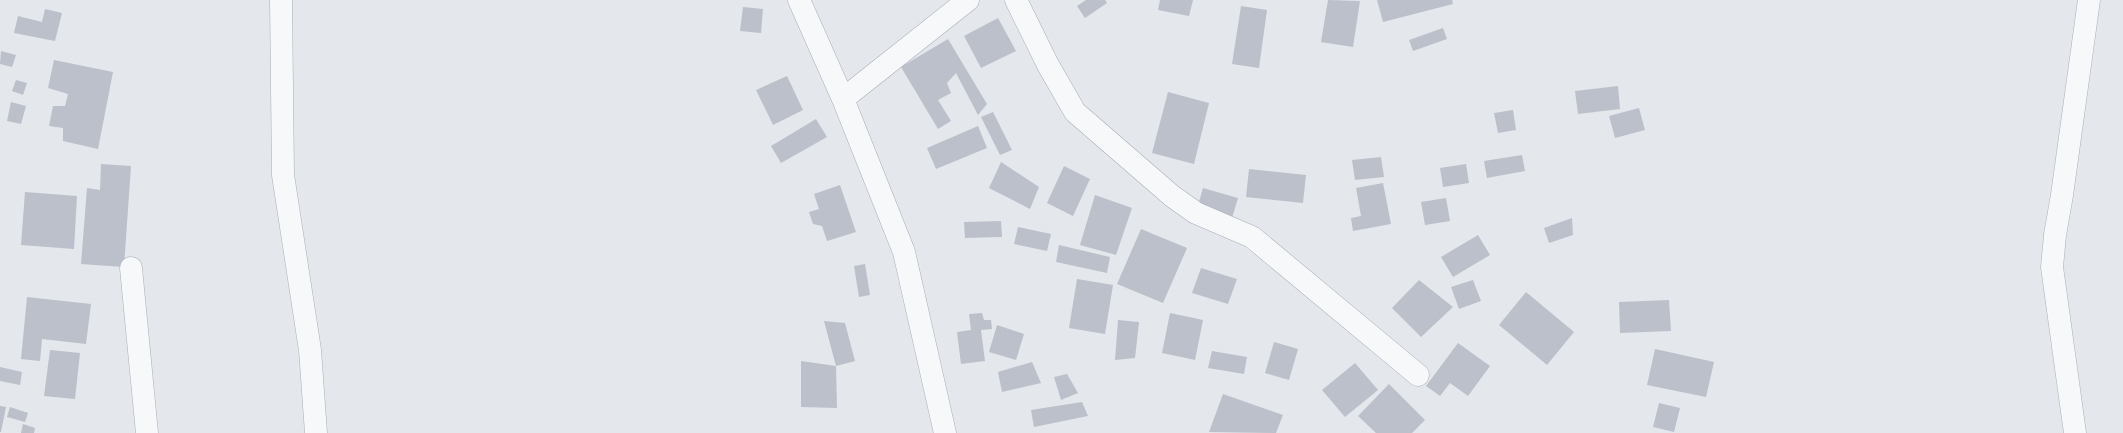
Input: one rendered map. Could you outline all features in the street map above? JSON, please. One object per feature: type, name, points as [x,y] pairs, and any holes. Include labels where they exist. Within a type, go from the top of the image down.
[{"type":"street","points":[[281,0],[283,175],[310,350],[316,433]]},
{"type":"street","points":[[799,0],[843,99],[904,252],[945,433]]},
{"type":"street","points":[[843,99],[968,0]]},
{"type":"street","points":[[1016,0],[1048,65],[1075,112],[1172,196],[1196,213],[1252,238],[1418,375]]},
{"type":"street","points":[[2075,433],[2052,267],[2055,235],[2062,195],[2089,0]]},
{"type":"street","points":[[131,268],[147,433]]},
{"type":"building","points":[[1086,0],[1105,0],[1107,3],[1085,18],[1077,6]]},
{"type":"building","points":[[1160,0],[1193,0],[1189,16],[1158,10]]},
{"type":"building","points":[[1328,0],[1360,1],[1353,47],[1321,42]]},
{"type":"building","points":[[1377,0],[1452,0],[1453,4],[1383,22]]},
{"type":"building","points":[[1241,6],[1267,10],[1259,68],[1232,64]]},
{"type":"building","points":[[743,7],[763,9],[761,33],[740,31]]},
{"type":"building","points":[[45,9],[62,13],[55,41],[14,33],[18,16],[42,22]]},
{"type":"building","points":[[998,18],[1016,51],[981,68],[964,36]]},
{"type":"building","points":[[1443,28],[1447,39],[1413,51],[1409,40]]},
{"type":"building","points":[[948,39],[987,104],[978,115],[956,73],[947,83],[951,93],[938,100],[951,121],[938,129],[901,67]]},
{"type":"building","points":[[1,51],[16,55],[12,67],[0,64]]},
{"type":"building","points":[[54,60],[113,72],[98,149],[63,141],[63,128],[49,126],[53,106],[65,106],[68,94],[48,88]]},
{"type":"building","points":[[787,76],[803,110],[773,125],[756,90]]},
{"type":"building","points":[[16,80],[27,83],[23,95],[12,91]]},
{"type":"building","points":[[1618,86],[1620,109],[1578,114],[1575,91]]},
{"type":"building","points":[[1168,92],[1209,103],[1194,164],[1152,153]]},
{"type":"building","points":[[11,102],[26,106],[21,124],[7,121]]},
{"type":"building","points":[[1639,108],[1645,130],[1615,138],[1609,116]]},
{"type":"building","points":[[1513,110],[1516,130],[1498,133],[1494,113]]},
{"type":"building","points":[[993,112],[1012,150],[1000,155],[981,117]]},
{"type":"building","points":[[816,119],[827,137],[781,163],[771,146]]},
{"type":"building","points":[[978,126],[987,148],[936,169],[927,148]]},
{"type":"building","points":[[1522,155],[1525,171],[1487,178],[1484,161]]},
{"type":"building","points":[[1381,157],[1384,177],[1355,180],[1352,160]]},
{"type":"building","points":[[1001,162],[1039,187],[1030,209],[989,188]]},
{"type":"building","points":[[101,164],[131,166],[124,267],[81,264],[87,188],[100,190]]},
{"type":"building","points":[[1466,164],[1469,183],[1443,187],[1440,168]]},
{"type":"building","points":[[1064,166],[1090,179],[1073,216],[1047,203]]},
{"type":"building","points":[[1249,169],[1306,175],[1303,203],[1246,197]]},
{"type":"building","points":[[1383,183],[1391,224],[1353,231],[1351,218],[1361,216],[1356,188]]},
{"type":"building","points":[[840,185],[856,232],[827,241],[822,226],[813,224],[809,212],[819,209],[814,194]]},
{"type":"building","points":[[1203,188],[1238,198],[1232,218],[1197,209]]},
{"type":"building","points":[[25,192],[77,196],[74,249],[21,245]]},
{"type":"building","points":[[1095,195],[1132,208],[1116,255],[1080,245]]},
{"type":"building","points":[[1446,198],[1450,221],[1425,225],[1421,202]]},
{"type":"building","points":[[1572,218],[1573,235],[1549,243],[1544,228]]},
{"type":"building","points":[[1001,221],[1002,237],[965,238],[964,222]]},
{"type":"building","points":[[1018,227],[1051,234],[1047,251],[1014,244]]},
{"type":"building","points":[[1141,229],[1187,248],[1163,303],[1117,284]]},
{"type":"building","points":[[1478,235],[1490,255],[1453,277],[1441,257]]},
{"type":"building","points":[[1059,245],[1110,257],[1107,273],[1056,262]]},
{"type":"building","points":[[865,264],[870,295],[859,297],[854,266]]},
{"type":"building","points":[[1201,268],[1237,279],[1228,304],[1192,293]]},
{"type":"building","points":[[1077,279],[1113,285],[1105,334],[1069,328]]},
{"type":"building","points":[[1419,280],[1453,307],[1421,337],[1392,308]]},
{"type":"building","points":[[1473,280],[1481,301],[1459,309],[1451,287]]},
{"type":"building","points":[[1526,292],[1574,332],[1547,365],[1499,325]]},
{"type":"building","points":[[27,297],[91,304],[86,344],[42,339],[40,361],[21,359]]},
{"type":"building","points":[[1669,300],[1671,331],[1620,333],[1619,302]]},
{"type":"building","points":[[982,313],[984,320],[991,320],[992,329],[981,330],[985,361],[961,364],[957,332],[971,330],[969,314]]},
{"type":"building","points":[[1170,313],[1203,320],[1195,360],[1162,353]]},
{"type":"building","points":[[1118,320],[1139,322],[1135,358],[1115,360]]},
{"type":"building","points":[[824,321],[845,323],[855,361],[836,366]]},
{"type":"building","points":[[997,325],[1024,334],[1016,360],[989,352]]},
{"type":"building","points":[[1274,342],[1298,349],[1289,380],[1265,373]]},
{"type":"building","points":[[1458,343],[1490,366],[1468,396],[1450,383],[1440,396],[1426,386]]},
{"type":"building","points":[[1655,349],[1714,362],[1706,397],[1647,385]]},
{"type":"building","points":[[50,350],[80,353],[75,399],[44,396]]},
{"type":"building","points":[[1212,351],[1247,357],[1244,374],[1208,368]]},
{"type":"building","points":[[801,361],[836,366],[837,408],[801,407]]},
{"type":"building","points":[[1032,362],[1041,383],[1002,392],[998,372]]},
{"type":"building","points":[[1355,363],[1378,390],[1345,417],[1322,390]]},
{"type":"building","points":[[0,367],[22,372],[20,385],[0,381]]},
{"type":"building","points":[[1067,374],[1078,393],[1061,400],[1054,377]]},
{"type":"building","points":[[1389,384],[1425,420],[1412,433],[1376,433],[1358,416]]},
{"type":"building","points":[[1223,394],[1283,415],[1276,433],[1209,432]]},
{"type":"building","points":[[1082,402],[1088,416],[1034,427],[1031,410]]},
{"type":"building","points":[[1659,403],[1680,408],[1674,432],[1653,427]]},
{"type":"building","points":[[0,406],[6,407],[1,432],[0,432]]},
{"type":"building","points":[[10,407],[28,413],[25,422],[7,417]]},
{"type":"building","points":[[23,424],[35,428],[34,433],[21,433]]}]
